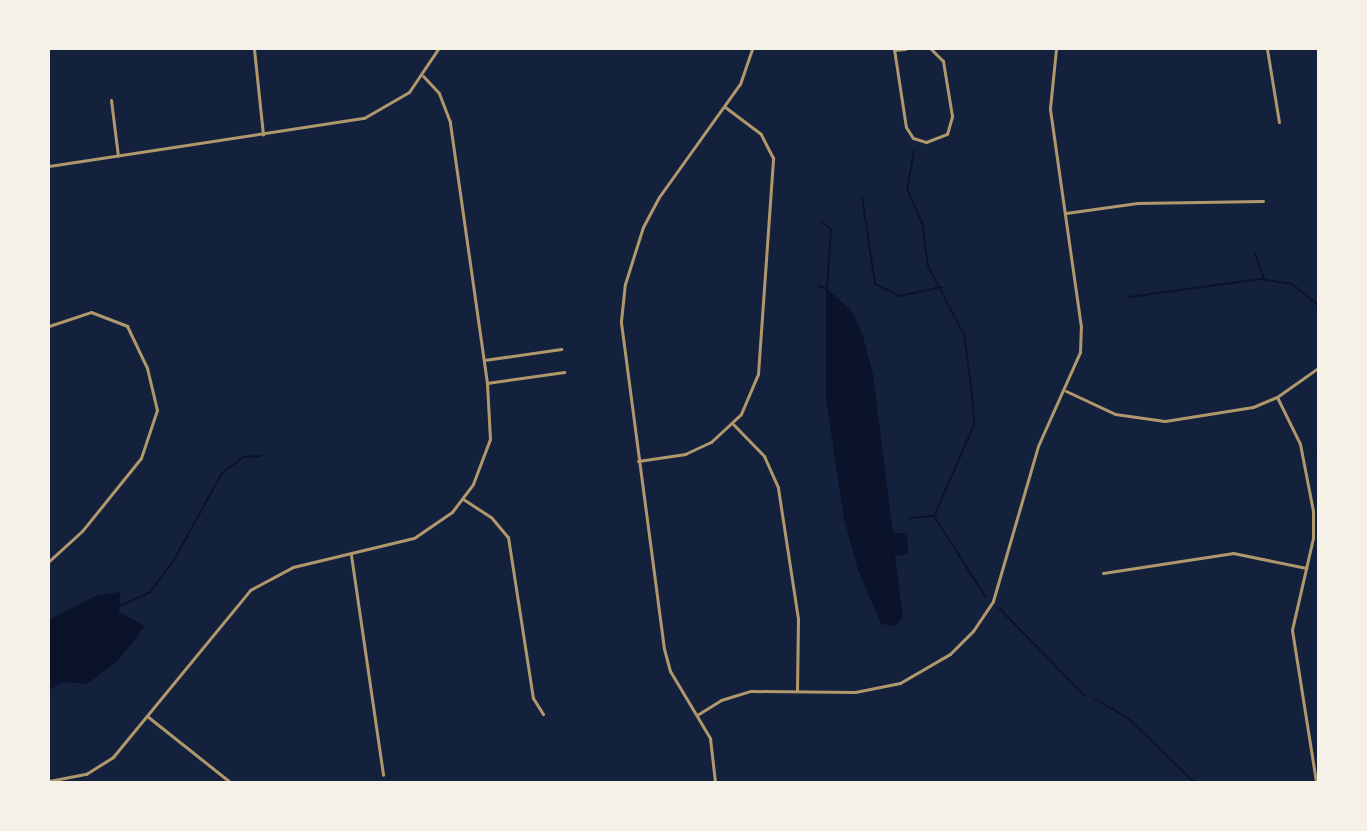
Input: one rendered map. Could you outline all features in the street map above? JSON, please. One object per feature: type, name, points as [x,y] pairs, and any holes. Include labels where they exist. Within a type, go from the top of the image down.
[{"type":"street","points":[[254,49],[263,135]]},
{"type":"street","points":[[49,166],[263,135],[377,114],[401,100],[424,76],[438,49]]},
{"type":"street","points":[[715,782],[713,749],[697,715],[667,662],[622,342],[629,267],[659,197],[740,84],[752,49]]},
{"type":"street","points":[[905,49],[894,50],[906,127],[913,138],[930,142],[946,134],[952,116],[943,61],[931,49]]},
{"type":"street","points":[[697,715],[741,693],[881,689],[932,666],[966,640],[1002,582],[1038,446],[1066,391],[1080,352],[1081,334],[1066,212],[1050,108],[1056,49]]},
{"type":"street","points":[[1267,49],[1278,122]]},
{"type":"street","points":[[49,781],[81,775],[107,762],[250,590],[293,567],[414,538],[441,522],[463,499],[488,449],[487,383],[450,122],[439,93],[424,76]]},
{"type":"street","points":[[111,100],[118,156]]},
{"type":"street","points":[[638,462],[694,450],[733,424],[758,374],[773,167],[761,134],[725,107]]},
{"type":"street","points":[[1066,212],[1137,203],[1263,201]]},
{"type":"street","points":[[49,326],[91,312],[127,326],[147,368],[157,410],[141,458],[82,531],[49,561]]},
{"type":"street","points":[[484,360],[561,349]]},
{"type":"street","points":[[1066,391],[1115,414],[1152,420],[1243,410],[1277,397],[1318,368]]},
{"type":"street","points":[[487,383],[564,372]]},
{"type":"street","points":[[1277,397],[1305,459],[1314,525],[1292,644],[1316,782]]},
{"type":"street","points":[[733,424],[764,456],[778,488],[798,618],[798,691]]},
{"type":"street","points":[[463,499],[492,517],[508,537],[533,698],[542,714]]},
{"type":"street","points":[[1103,573],[1233,553],[1306,568]]},
{"type":"street","points":[[351,554],[383,775]]},
{"type":"street","points":[[147,716],[230,782]]},
{"type":"street","points":[[222,782],[226,778]]},
{"type":"water","points":[[826,288],[851,310],[862,332],[873,374],[893,533],[907,533],[908,554],[895,556],[903,617],[896,626],[881,624],[858,570],[844,519],[826,399]]},
{"type":"water","points":[[120,592],[119,612],[145,626],[118,661],[87,684],[64,682],[49,690],[49,616],[51,619],[97,595]]},
{"type":"waterway","points":[[914,151],[907,189],[922,222],[928,266],[964,335],[972,393],[974,425],[934,516],[985,596]]},
{"type":"waterway","points":[[862,196],[875,284],[900,296],[942,287]]},
{"type":"waterway","points":[[821,221],[831,229],[827,290]]},
{"type":"waterway","points":[[1255,253],[1264,279]]},
{"type":"waterway","points":[[1129,297],[1261,279],[1292,284],[1318,305]]},
{"type":"waterway","points":[[818,286],[826,288]]},
{"type":"waterway","points":[[119,606],[150,592],[174,560],[222,473],[243,457],[260,456]]},
{"type":"waterway","points":[[910,518],[934,516]]},
{"type":"waterway","points":[[999,608],[1085,696]]},
{"type":"waterway","points":[[1095,699],[1128,718],[1194,782]]}]
